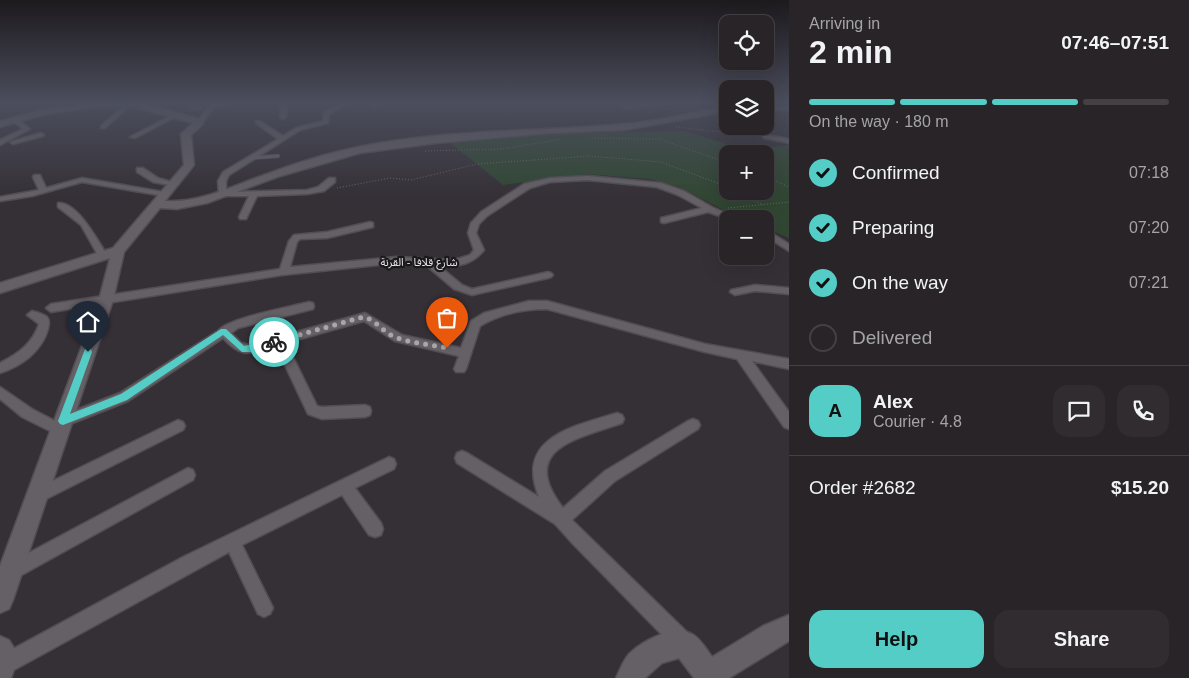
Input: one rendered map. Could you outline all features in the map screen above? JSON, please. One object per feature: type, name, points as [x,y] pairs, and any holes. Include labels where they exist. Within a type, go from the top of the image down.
[{"type":"main road","points":[[0,288],[57,272],[110,253],[189,165],[186,134]]},
{"type":"main road","points":[[164,194],[191,204],[273,175],[359,150],[510,134]]},
{"type":"main road","points":[[0,597],[106,299],[110,253]]},
{"type":"main road","points":[[630,678],[640,662],[650,654],[661,648],[685,644],[710,676],[772,635],[789,628]]},
{"type":"street","points":[[0,144],[18,134]]},
{"type":"street","points":[[133,136],[138,134]]},
{"type":"street","points":[[274,134],[283,140]]},
{"type":"street","points":[[292,134],[224,176],[222,194],[253,195],[307,192],[322,189],[332,180]]},
{"type":"street","points":[[0,144],[41,135]]},
{"type":"street","points":[[766,137],[789,141]]},
{"type":"street","points":[[140,170],[156,180],[164,194]]},
{"type":"street","points":[[37,177],[43,190]]},
{"type":"street","name":"شارع قلافا - القرنة","points":[[51,308],[223,279],[389,260],[455,263],[472,258],[479,250],[472,233],[477,220],[527,186],[540,181],[588,178],[652,183],[682,192],[709,209],[719,213]]},
{"type":"street","points":[[0,198],[82,180],[164,194]]},
{"type":"street","points":[[243,217],[253,195]]},
{"type":"street","points":[[61,205],[84,224],[110,253]]},
{"type":"street","points":[[664,220],[709,209]]},
{"type":"street","points":[[284,272],[296,238],[326,235],[370,226]]},
{"type":"street","points":[[774,238],[789,248]]},
{"type":"street","points":[[426,261],[458,288],[472,292],[548,275]]},
{"type":"street","points":[[735,292],[755,288],[789,291]]},
{"type":"street","points":[[460,369],[472,328],[479,321],[529,304],[557,307],[705,348],[789,364]]},
{"type":"street","points":[[0,392],[27,413],[61,426],[124,397],[235,325],[309,306]]},
{"type":"street","points":[[0,368],[25,355],[32,348],[44,324],[42,319],[32,315]]},
{"type":"street","points":[[223,331],[242,349],[251,349],[365,317],[399,338],[466,352]]},
{"type":"street","points":[[279,341],[311,408],[322,413],[365,411]]},
{"type":"street","points":[[741,355],[789,423]]},
{"type":"street","points":[[617,419],[563,438],[549,447],[541,463],[540,480],[547,498],[574,534],[685,644]]},
{"type":"street","points":[[562,519],[610,476],[693,425]]},
{"type":"street","points":[[37,496],[178,426]]},
{"type":"street","points":[[462,458],[562,519]]},
{"type":"street","points":[[1,662],[232,541],[389,464]]},
{"type":"street","points":[[8,574],[188,475]]},
{"type":"street","points":[[345,486],[375,529]]},
{"type":"street","points":[[232,541],[264,608]]},
{"type":"lane","points":[[251,158],[278,156]]},
{"type":"path","points":[[734,134],[766,137]]},
{"type":"path","points":[[411,143],[419,150],[429,152],[502,149],[564,138]]},
{"type":"path","points":[[582,138],[659,140],[719,160]]},
{"type":"path","points":[[322,189],[390,178],[411,180],[477,164],[589,156],[661,162],[719,183]]},
{"type":"path","points":[[774,180],[789,187]]},
{"type":"path","points":[[753,200],[763,205]]},
{"type":"path","points":[[709,209],[789,202]]},
{"type":"green space","points":[[555,134],[693,134],[730,145],[719,145],[719,200],[774,200],[774,147],[789,145],[789,238],[774,232],[774,210],[724,210],[679,187],[650,179],[587,174],[503,185],[449,142]]},
{"type":"way so far","points":[[274,342],[365,317],[393,336],[447,348]]},
{"type":"route","points":[[88,352],[63,421],[124,397],[223,331],[242,349],[251,349],[274,342]]}]
